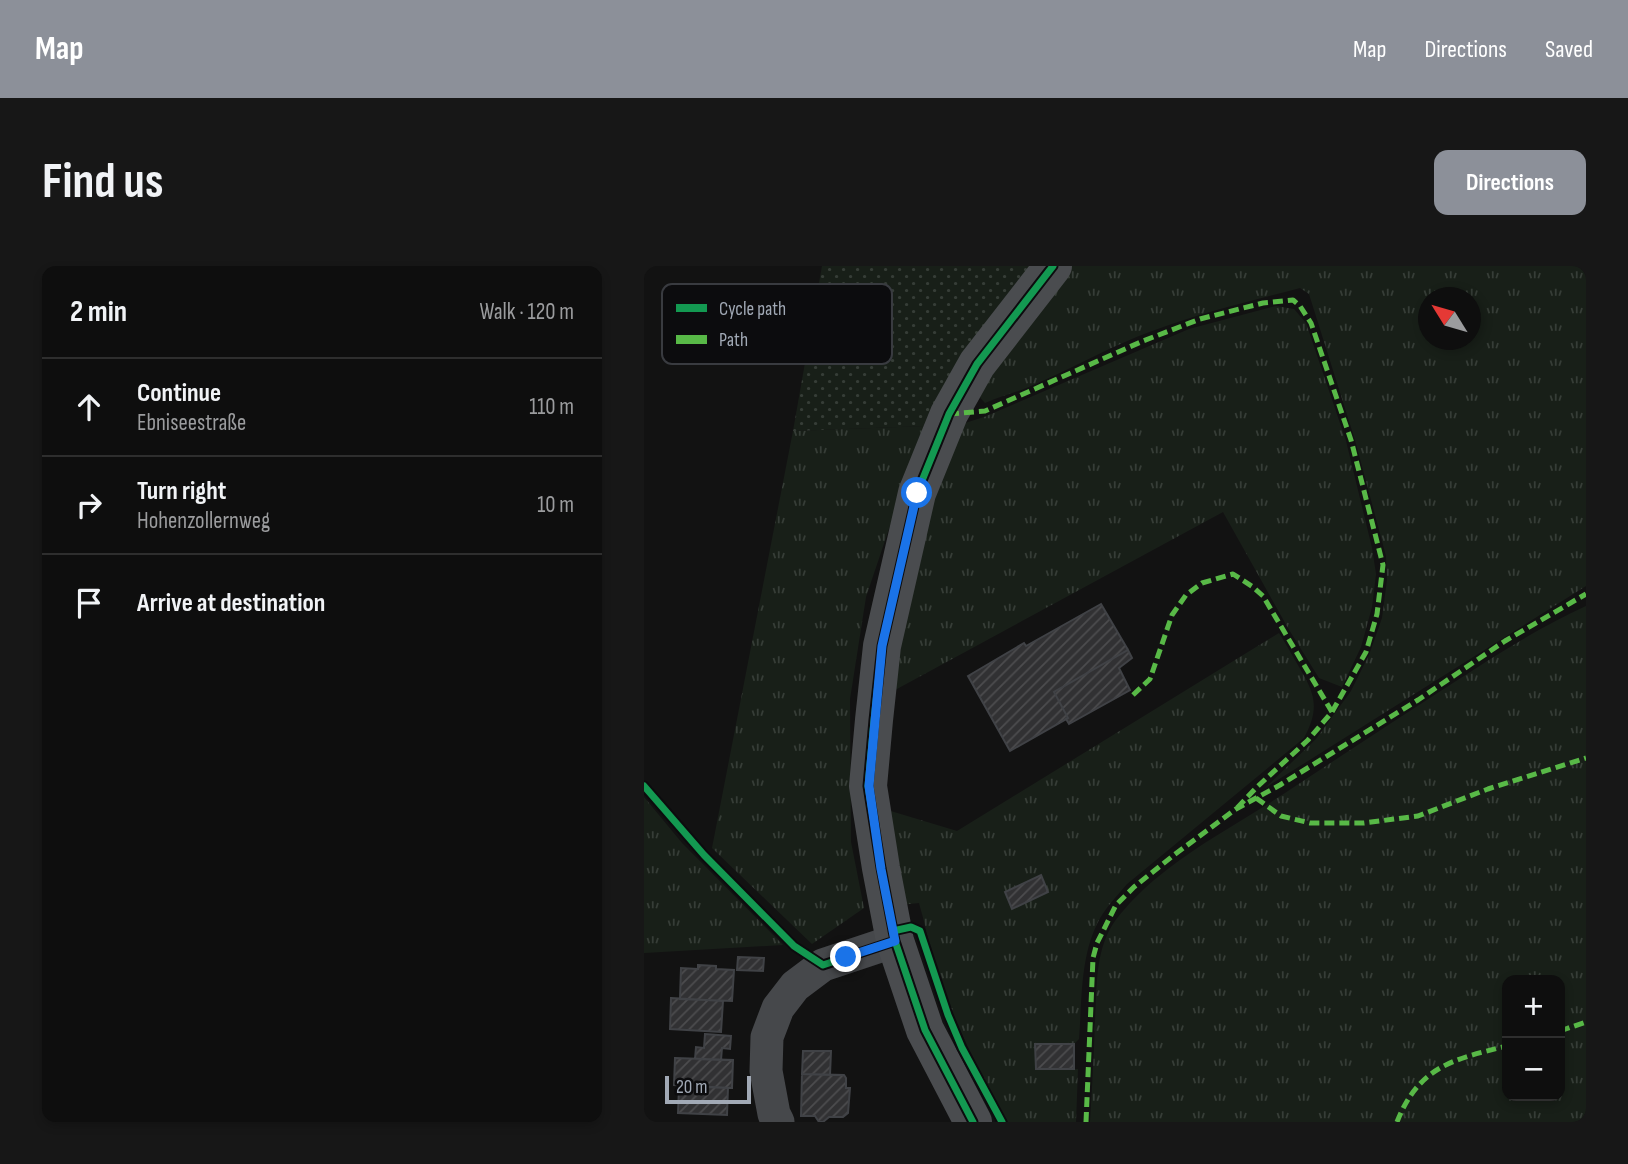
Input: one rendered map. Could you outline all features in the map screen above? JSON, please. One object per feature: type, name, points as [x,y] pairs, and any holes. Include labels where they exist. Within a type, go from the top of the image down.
[{"type":"street","points":[[973,1122],[925,1030],[895,941],[881,869],[869,786],[882,646],[917,493],[949,414],[977,364],[1053,266]]},
{"type":"street","points":[[778,1122],[766,1071],[767,1037],[778,1008],[795,986],[823,965],[895,941]]},
{"type":"green space","points":[[822,266],[1031,266],[926,426],[793,431],[805,364],[892,364],[892,284],[819,284]]},
{"type":"green space","points":[[1066,266],[1586,266],[1586,586],[1265,788],[1316,739],[1351,691],[1369,655],[1382,618],[1387,580],[1386,556],[1355,440],[1309,294],[1300,288],[1170,325],[985,403],[976,393]]},
{"type":"green space","points":[[1276,306],[1294,309],[1306,323],[1346,441],[1372,548],[1376,574],[1372,607],[1361,647],[1342,687],[1319,678],[1223,512],[884,696],[911,554],[962,424],[1189,329]]},
{"type":"green space","points":[[926,426],[866,597],[850,699],[851,842],[864,908],[812,944],[712,848],[793,431]]},
{"type":"green space","points":[[1586,606],[1586,1122],[1090,1122],[1099,965],[1108,933],[1130,903],[1184,857],[1535,632]]},
{"type":"green space","points":[[1279,633],[1314,701],[1312,718],[1304,738],[1127,884],[1100,919],[1087,951],[1079,1039],[1074,1044],[1035,1045],[1036,1069],[1078,1069],[1076,1122],[1008,1122],[958,1026],[935,965],[919,903],[899,905],[884,809],[957,831]]},
{"type":"green space","points":[[644,797],[682,843],[783,945],[644,953]]},
{"type":"building","points":[[1101,604],[1128,650],[1054,692],[1068,718],[1010,751],[968,676],[1024,643],[1026,646]]},
{"type":"building","points":[[1128,650],[1132,658],[1119,668],[1130,690],[1069,724],[1054,692]]},
{"type":"building","points":[[1041,875],[1048,892],[1012,909],[1005,892]]},
{"type":"building","points":[[738,957],[764,958],[763,971],[737,970]]},
{"type":"building","points":[[698,965],[734,970],[732,1001],[680,999],[681,968],[698,969]]},
{"type":"building","points":[[671,998],[723,1001],[721,1032],[670,1029]]},
{"type":"building","points":[[705,1034],[731,1036],[730,1049],[722,1048],[721,1060],[695,1059],[696,1047],[704,1048]]},
{"type":"building","points":[[1035,1044],[1074,1044],[1074,1069],[1036,1069]]},
{"type":"building","points":[[803,1051],[831,1051],[830,1075],[802,1074]]},
{"type":"building","points":[[675,1058],[733,1060],[732,1088],[674,1085]]},
{"type":"building","points":[[802,1074],[844,1075],[846,1088],[850,1088],[848,1113],[843,1117],[829,1117],[823,1122],[819,1122],[815,1116],[801,1116]]},
{"type":"building","points":[[679,1086],[728,1088],[727,1115],[678,1113]]},
{"type":"marked path","points":[[949,414],[985,411],[1143,341],[1200,319],[1263,303],[1293,300],[1300,306],[1311,323],[1351,440],[1383,565],[1377,614],[1366,652],[1332,712],[1308,740],[1236,809]]},
{"type":"marked path","points":[[1133,695],[1150,679],[1172,615],[1186,595],[1202,583],[1233,574],[1263,596],[1332,712]]},
{"type":"marked path","points":[[1086,1122],[1093,958],[1097,943],[1116,905],[1134,887],[1236,809],[1280,785],[1418,700],[1505,641],[1586,594]]},
{"type":"marked path","points":[[1256,798],[1281,816],[1310,823],[1364,823],[1418,816],[1488,789],[1586,758]]},
{"type":"marked path","points":[[1565,1029],[1586,1022]]},
{"type":"marked path","points":[[1397,1122],[1406,1103],[1427,1077],[1455,1061],[1502,1047]]},
{"type":"cycle path","points":[[973,1122],[925,1030],[895,941],[868,786],[874,720],[882,646],[917,493],[949,414],[977,364],[1053,266]]},
{"type":"cycle path","points":[[644,786],[704,855],[794,946],[823,965],[895,941]]},
{"type":"cycle path","points":[[893,931],[911,927],[920,931],[962,1048],[1002,1122]]},
{"type":"route","points":[[846,957],[895,941],[869,786],[882,646],[917,493]]}]
